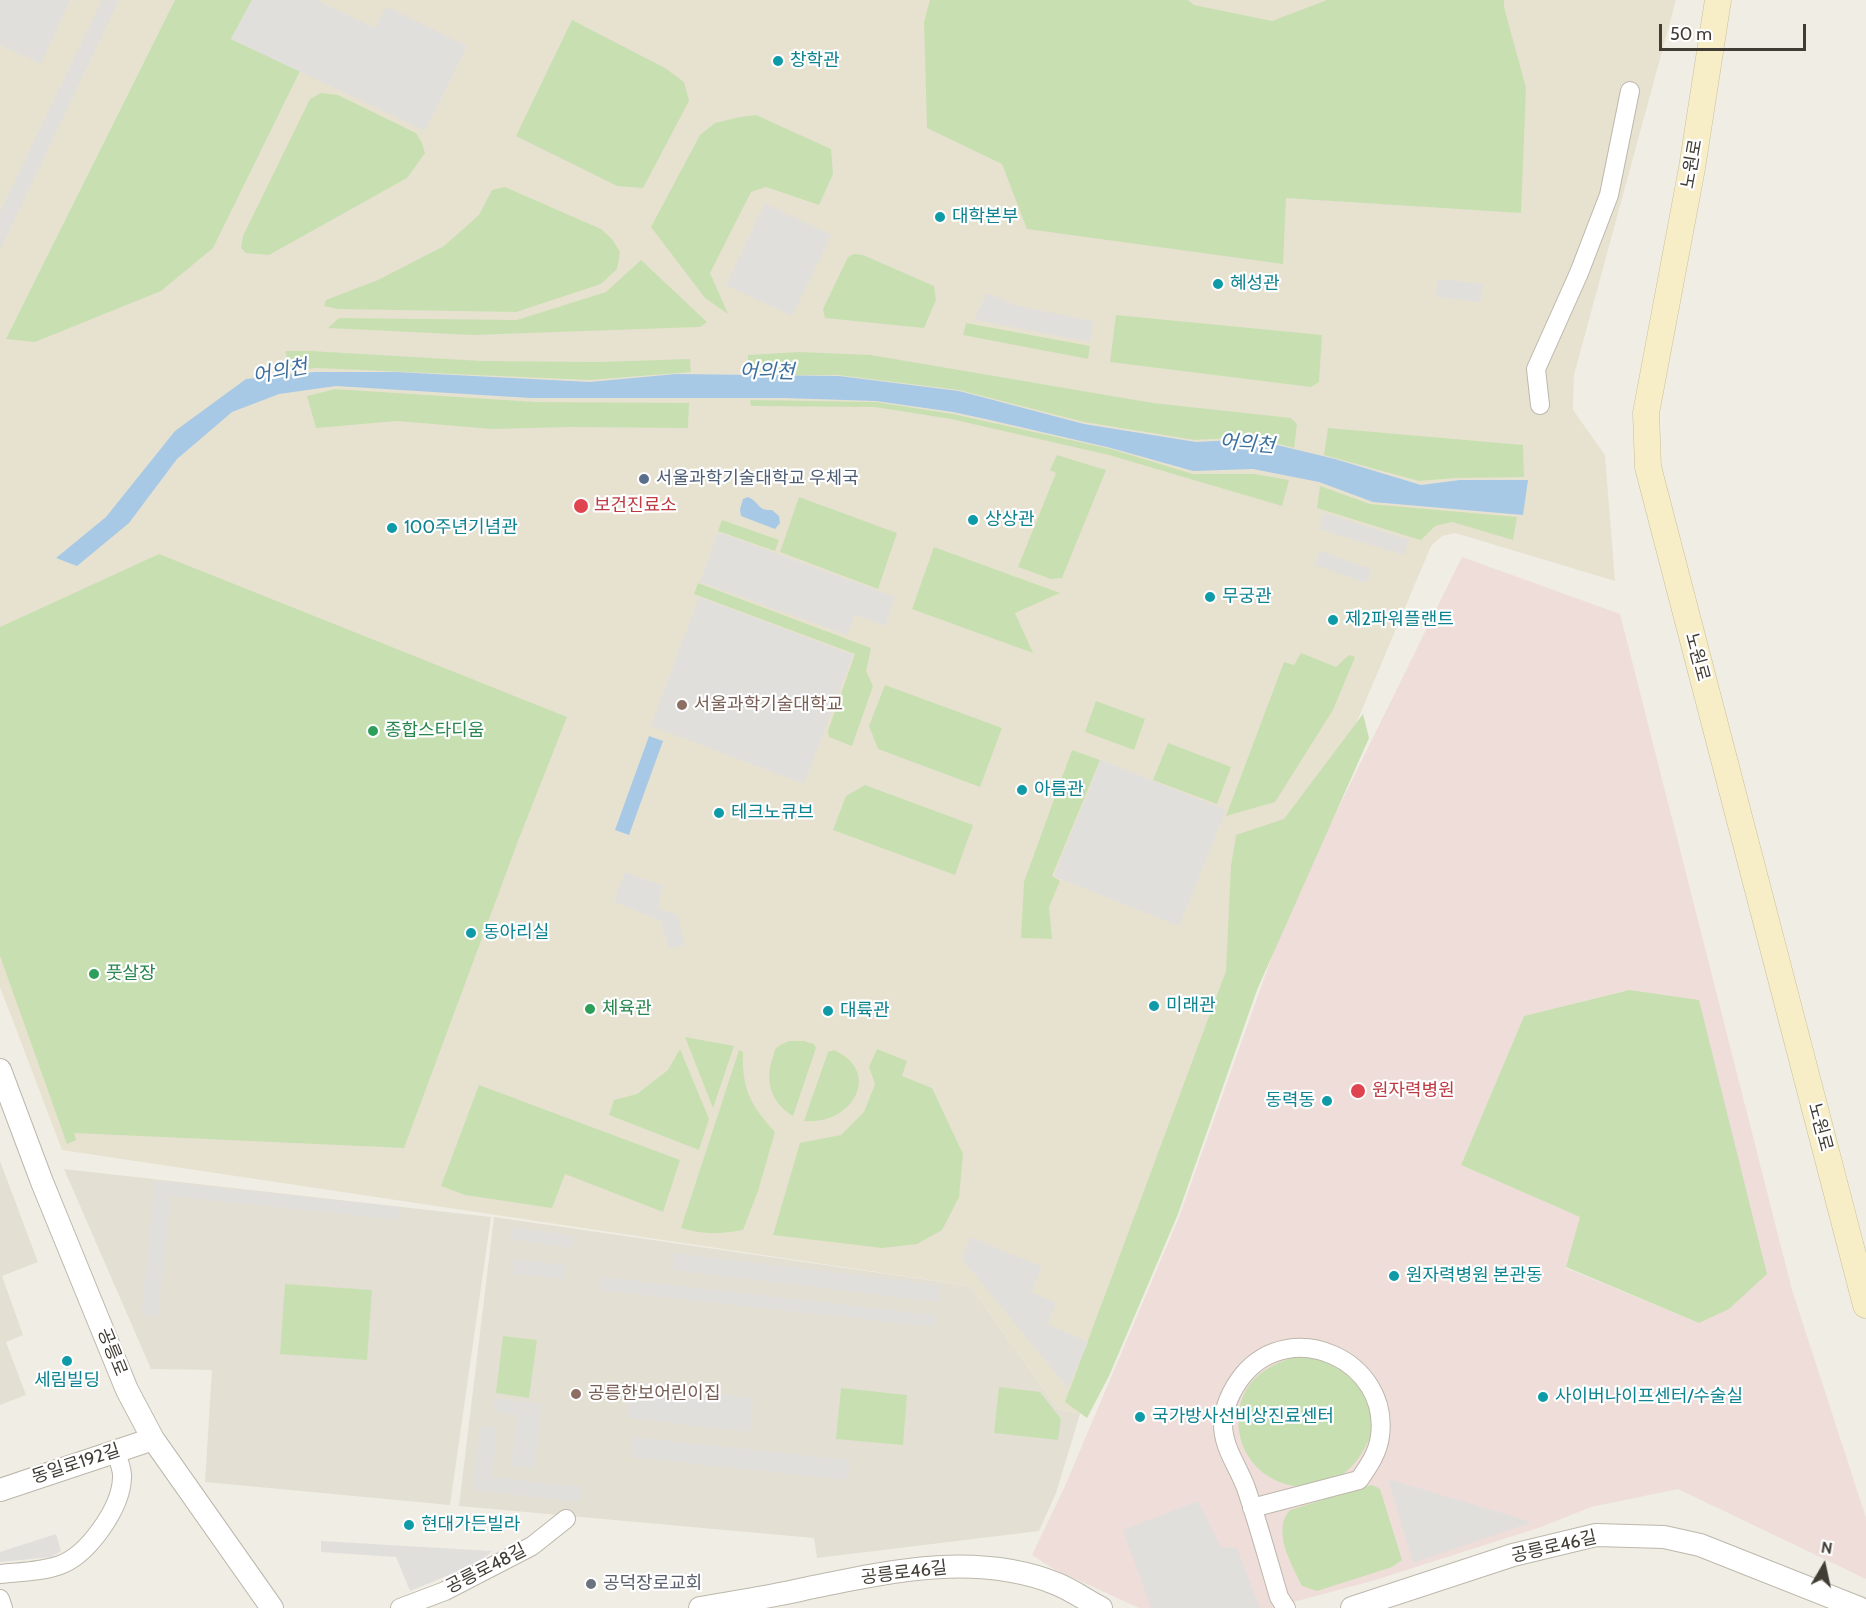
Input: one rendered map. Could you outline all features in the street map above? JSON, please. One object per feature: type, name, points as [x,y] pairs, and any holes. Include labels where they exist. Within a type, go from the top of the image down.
[{"type":"main road","name":"노원로","points":[[1719,0],[1692,168],[1646,413],[1648,467],[1866,1305]]},
{"type":"street","points":[[1540,405],[1536,369],[1579,273],[1609,195],[1630,91]]},
{"type":"street","name":"공릉로","points":[[0,1070],[42,1182],[124,1383],[153,1439],[272,1608]]},
{"type":"street","points":[[1252,1508],[1359,1480],[1373,1460],[1380,1436],[1380,1419],[1371,1387],[1354,1367],[1333,1354],[1308,1347],[1287,1349],[1267,1356],[1249,1368],[1236,1384],[1227,1403],[1223,1425],[1226,1446],[1245,1486],[1279,1597],[1286,1608]]},
{"type":"street","name":"동일로192길","points":[[0,1490],[153,1439]]},
{"type":"street","points":[[0,1574],[57,1566],[78,1556],[89,1546],[120,1495],[123,1476],[116,1452]]},
{"type":"street","name":"공릉로48길","points":[[400,1608],[445,1592],[532,1546],[566,1519]]},
{"type":"street","name":"공릉로46길","points":[[1352,1608],[1514,1555],[1596,1535],[1664,1537],[1700,1545],[1859,1608]]},
{"type":"street","name":"공릉로46길","points":[[713,1607],[873,1574],[935,1567],[1016,1572],[1058,1584],[1101,1608]]},
{"type":"street","points":[[0,1599],[3,1608]]},
{"type":"shaded area","name":"서울과학기술대학교","points":[[0,0],[1676,0],[1574,375],[1573,410],[1605,455],[1615,581],[1455,533],[1442,536],[1431,546],[1312,828],[1116,1338],[1080,1414],[1058,1409],[970,1286],[62,1150],[0,987]]},
{"type":"shaded area","points":[[0,0],[70,0],[41,64],[0,45]]},
{"type":"shaded area","points":[[102,0],[119,0],[0,250],[0,212]]},
{"type":"shaded area","points":[[252,0],[316,0],[375,28],[386,6],[467,46],[425,131],[231,39]]},
{"type":"shaded area","points":[[765,203],[831,235],[792,316],[726,285]]},
{"type":"shaded area","points":[[1438,279],[1483,284],[1480,302],[1436,297]]},
{"type":"shaded area","points":[[987,293],[1018,306],[1093,321],[1090,342],[974,320]]},
{"type":"shaded area","points":[[1324,513],[1409,540],[1404,555],[1319,529]]},
{"type":"shaded area","points":[[718,532],[895,597],[885,626],[855,615],[847,635],[700,582]]},
{"type":"shaded area","points":[[1320,551],[1371,569],[1366,583],[1315,565]]},
{"type":"shaded area","name":"원자력병원","points":[[1462,557],[1620,614],[1792,1290],[1866,1518],[1866,1579],[1678,1489],[1591,1507],[1541,1527],[1372,1581],[1271,1608],[1139,1608],[1052,1568],[1032,1555],[1065,1486],[1179,1217],[1290,906]],"holes":[[[1629,990],[1699,1323],[1566,1268],[1581,1217],[1461,1165],[1524,1016]]]},
{"type":"shaded area","points":[[699,597],[853,655],[804,784],[651,726]]},
{"type":"shaded area","points":[[1101,760],[1226,810],[1179,926],[1054,876]]},
{"type":"shaded area","points":[[625,872],[663,886],[659,898],[660,909],[677,915],[685,945],[669,949],[661,921],[614,902]]},
{"type":"shaded area","points":[[0,1161],[38,1262],[2,1276],[23,1335],[6,1342],[26,1395],[0,1405]]},
{"type":"shaded area","points":[[64,1169],[491,1217],[450,1505],[205,1482],[212,1370],[151,1369]]},
{"type":"shaded area","points":[[155,1181],[400,1207],[399,1220],[171,1196],[158,1317],[141,1315]]},
{"type":"shaded area","points":[[494,1217],[970,1286],[1058,1409],[1080,1414],[1056,1493],[1039,1531],[817,1558],[814,1538],[459,1506]]},
{"type":"shaded area","points":[[511,1227],[574,1236],[572,1248],[510,1239]]},
{"type":"shaded area","points":[[971,1237],[1042,1267],[1031,1292],[1056,1303],[1047,1324],[1088,1342],[1068,1388],[962,1259]]},
{"type":"shaded area","points":[[674,1253],[941,1285],[939,1302],[672,1270]]},
{"type":"shaded area","points":[[514,1259],[565,1265],[563,1279],[512,1274]]},
{"type":"shaded area","points":[[601,1277],[936,1315],[934,1327],[600,1290]]},
{"type":"shaded area","points":[[631,1384],[753,1398],[750,1432],[627,1418]]},
{"type":"shaded area","points":[[494,1398],[542,1404],[534,1469],[511,1466],[517,1415],[493,1411]]},
{"type":"shaded area","points":[[480,1426],[497,1428],[492,1477],[582,1487],[580,1502],[473,1490]]},
{"type":"shaded area","points":[[632,1437],[850,1460],[847,1480],[630,1457]]},
{"type":"shaded area","points":[[1388,1479],[1532,1522],[1413,1563]]},
{"type":"shaded area","points":[[1198,1501],[1221,1547],[1237,1548],[1260,1608],[1151,1608],[1123,1530]]},
{"type":"shaded area","points":[[56,1534],[61,1551],[51,1557],[0,1562],[0,1552]]},
{"type":"shaded area","points":[[321,1541],[492,1551],[478,1563],[410,1591],[396,1557],[321,1552]]},
{"type":"green space","points":[[175,0],[252,0],[231,39],[300,71],[213,248],[161,291],[35,342],[6,339]]},
{"type":"green space","points":[[930,0],[1188,0],[1194,5],[1272,21],[1327,0],[1504,0],[1526,88],[1521,213],[1286,198],[1283,264],[1027,229],[1002,164],[927,128],[924,22]]},
{"type":"green space","points":[[572,20],[665,68],[684,82],[689,101],[643,188],[617,186],[516,136]]},
{"type":"green space","points":[[321,93],[338,95],[416,133],[425,153],[407,178],[269,255],[246,253],[241,248],[243,236],[310,99]]},
{"type":"green space","points":[[756,115],[831,149],[833,174],[819,205],[766,187],[751,192],[710,273],[728,314],[705,298],[651,227],[700,135],[715,123]]},
{"type":"green space","points":[[505,187],[601,229],[612,239],[620,252],[617,269],[601,284],[516,312],[338,309],[324,306],[326,300],[378,280],[444,246],[479,215],[492,190]]},
{"type":"green space","points":[[854,254],[863,255],[934,286],[936,300],[924,328],[825,318],[823,309],[848,257]]},
{"type":"green space","points":[[641,260],[707,322],[700,327],[472,335],[328,328],[339,318],[517,320],[606,292]]},
{"type":"green space","points":[[1116,315],[1322,335],[1319,382],[1311,387],[1110,362]]},
{"type":"green space","points":[[966,323],[1090,346],[1088,359],[963,335]]},
{"type":"green space","points":[[285,351],[482,361],[598,362],[690,359],[691,372],[590,380],[316,368],[291,371]]},
{"type":"green space","points":[[800,352],[871,355],[1153,403],[1291,418],[1297,424],[1294,448],[1252,437],[1195,440],[1084,422],[959,390],[838,375],[748,375],[748,355]]},
{"type":"green space","points":[[335,389],[536,402],[689,403],[688,428],[492,429],[397,421],[316,428],[307,396]]},
{"type":"green space","points":[[750,400],[876,402],[953,414],[1111,449],[1193,474],[1254,474],[1289,480],[1282,506],[1109,455],[951,419],[875,407],[751,406]]},
{"type":"green space","points":[[1328,428],[1523,445],[1524,477],[1419,481],[1324,455]]},
{"type":"green space","points":[[1057,455],[1106,470],[1062,578],[1051,579],[1018,567],[1056,473],[1050,470]]},
{"type":"green space","points":[[1320,486],[1370,504],[1517,517],[1513,540],[1452,522],[1435,526],[1421,540],[1417,539],[1317,508]]},
{"type":"green space","points":[[799,497],[897,533],[878,589],[780,552]]},
{"type":"green space","points":[[722,520],[779,540],[775,551],[718,531]]},
{"type":"green space","points":[[934,547],[1060,593],[1015,613],[1033,653],[912,609]]},
{"type":"green space","points":[[159,554],[567,717],[518,841],[404,1148],[74,1133],[76,1140],[67,1144],[0,956],[0,627]]},
{"type":"green space","points":[[698,583],[871,648],[866,671],[873,686],[852,746],[829,737],[828,731],[855,654],[694,594]]},
{"type":"green space","points":[[1301,653],[1336,667],[1349,655],[1355,657],[1333,710],[1275,802],[1226,816],[1284,662],[1294,665]]},
{"type":"green space","points":[[885,685],[1002,728],[980,787],[878,749],[869,726]]},
{"type":"green space","points":[[1096,701],[1145,719],[1134,750],[1085,732]]},
{"type":"green space","points":[[1363,714],[1369,738],[1257,990],[1178,1214],[1109,1376],[1087,1418],[1065,1402],[1226,971],[1231,866],[1236,835],[1284,819]]},
{"type":"green space","points":[[1168,743],[1231,767],[1217,804],[1153,780]]},
{"type":"green space","points":[[1072,750],[1100,760],[1052,876],[1060,881],[1049,907],[1052,939],[1021,938],[1024,882]]},
{"type":"green space","points":[[865,785],[973,825],[955,875],[833,830],[846,796]]},
{"type":"green space","points":[[1629,990],[1699,1000],[1767,1274],[1729,1309],[1699,1323],[1566,1267],[1580,1217],[1461,1165],[1524,1016]]},
{"type":"green space","points":[[685,1037],[734,1046],[713,1108]]},
{"type":"green space","points":[[789,1041],[804,1041],[814,1044],[816,1048],[793,1116],[779,1105],[775,1098],[771,1090],[769,1074],[775,1049]]},
{"type":"green space","points":[[680,1049],[709,1119],[699,1150],[609,1115],[614,1100],[637,1094],[668,1070]]},
{"type":"green space","points":[[877,1049],[907,1061],[902,1076],[932,1088],[963,1154],[959,1197],[942,1230],[917,1244],[882,1248],[773,1235],[800,1143],[841,1135],[864,1112],[875,1084],[869,1067]]},
{"type":"green space","points":[[739,1050],[743,1052],[744,1077],[749,1096],[759,1113],[775,1132],[758,1191],[743,1230],[712,1233],[681,1228]]},
{"type":"green space","points":[[834,1050],[849,1060],[857,1072],[859,1084],[855,1096],[847,1107],[836,1115],[821,1120],[804,1121],[828,1052]]},
{"type":"green space","points":[[479,1085],[680,1160],[663,1212],[565,1174],[552,1208],[465,1195],[441,1186]]},
{"type":"green space","points":[[285,1284],[372,1290],[367,1360],[280,1354]]},
{"type":"green space","points":[[503,1336],[537,1340],[529,1398],[496,1393]]},
{"type":"green space","points":[[1295,1357],[1328,1362],[1368,1391],[1373,1424],[1372,1435],[1347,1470],[1327,1483],[1305,1487],[1283,1483],[1263,1472],[1248,1455],[1240,1433],[1240,1406],[1253,1380],[1268,1368]]},
{"type":"green space","points":[[999,1387],[1040,1392],[1061,1419],[1058,1440],[994,1433]]},
{"type":"green space","points":[[841,1388],[907,1395],[903,1445],[836,1439]]},
{"type":"green space","points":[[1372,1485],[1380,1489],[1402,1560],[1392,1567],[1317,1591],[1302,1586],[1285,1548],[1283,1538],[1282,1528],[1290,1510]]},
{"type":"water","name":"어의천","points":[[315,372],[396,372],[590,382],[676,374],[839,376],[959,391],[1084,424],[1196,442],[1252,439],[1335,459],[1421,485],[1460,480],[1528,480],[1523,515],[1373,502],[1319,482],[1253,469],[1193,471],[1111,448],[990,420],[953,412],[876,401],[784,398],[530,398],[336,386],[279,394],[232,412],[177,459],[129,523],[77,566],[56,558],[106,517],[175,431],[246,379]]},
{"type":"water","points":[[748,497],[761,508],[772,510],[779,516],[780,523],[775,529],[741,516],[740,509],[743,499]]},
{"type":"water","points":[[649,736],[663,741],[629,835],[615,830]]},
{"type":"place","name":"창학관","points":[[778,61]]},
{"type":"place","name":"대학본부","points":[[940,217]]},
{"type":"place","name":"혜성관","points":[[1218,284]]},
{"type":"place","name":"서울과학기술대학교 우체국","points":[[644,479]]},
{"type":"place","name":"보건진료소","points":[[581,506]]},
{"type":"place","name":"상상관","points":[[973,520]]},
{"type":"place","name":"100주년기념관","points":[[392,528]]},
{"type":"place","name":"무궁관","points":[[1210,597]]},
{"type":"place","name":"제2파워플랜트","points":[[1333,620]]},
{"type":"place","name":"서울과학기술대학교","points":[[682,705]]},
{"type":"place","name":"종합스타디움","points":[[373,731]]},
{"type":"place","name":"아름관","points":[[1022,790]]},
{"type":"place","name":"테크노큐브","points":[[719,813]]},
{"type":"place","name":"동아리실","points":[[471,933]]},
{"type":"place","name":"풋살장","points":[[94,974]]},
{"type":"place","name":"미래관","points":[[1154,1006]]},
{"type":"place","name":"체육관","points":[[590,1009]]},
{"type":"place","name":"대륙관","points":[[828,1011]]},
{"type":"place","name":"원자력병원","points":[[1358,1091]]},
{"type":"place","name":"동력동","points":[[1327,1101]]},
{"type":"place","name":"원자력병원 본관동","points":[[1394,1276]]},
{"type":"place","name":"세림빌딩","points":[[67,1361]]},
{"type":"place","name":"공릉한보어린이집","points":[[576,1394]]},
{"type":"place","name":"사이버나이프센터/수술실","points":[[1543,1397]]},
{"type":"place","name":"국가방사선비상진료센터","points":[[1140,1417]]},
{"type":"place","name":"현대가든빌라","points":[[409,1525]]},
{"type":"place","name":"공덕장로교회","points":[[591,1584]]}]
